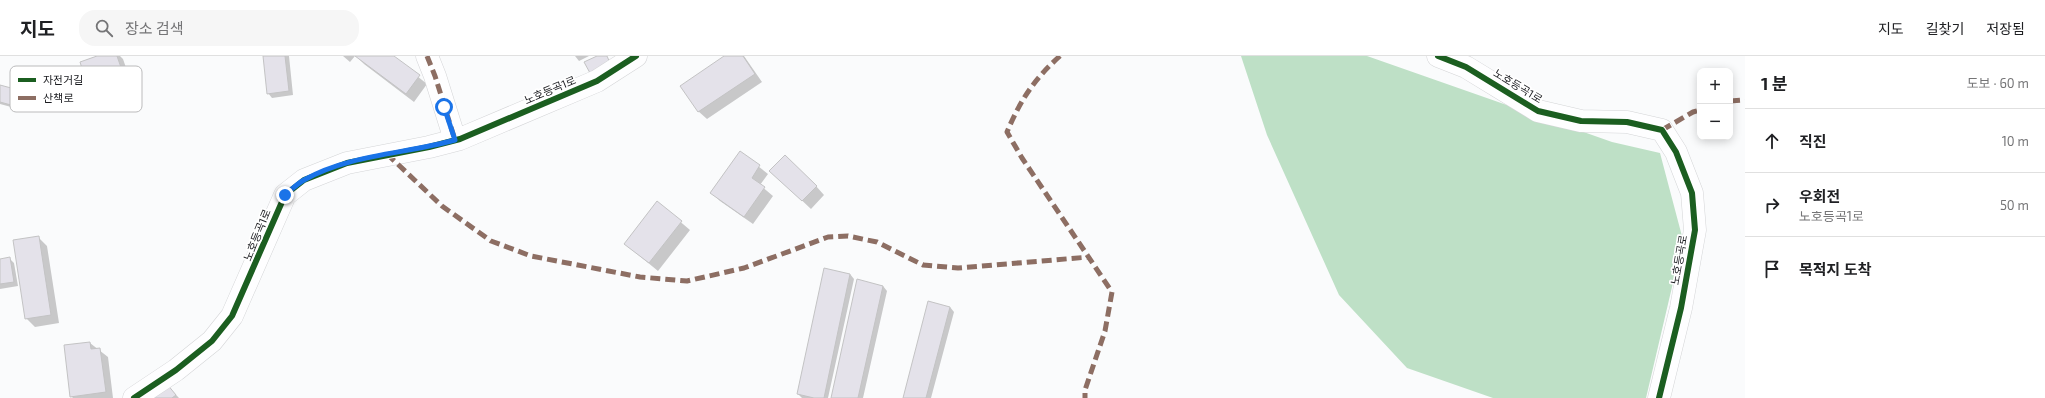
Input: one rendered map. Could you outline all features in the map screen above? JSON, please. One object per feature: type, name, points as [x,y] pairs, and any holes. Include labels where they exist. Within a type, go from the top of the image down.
[{"type":"street","points":[[427,56],[435,76],[455,140]]},
{"type":"street","name":"노호등곡1로","points":[[134,398],[176,370],[212,341],[232,316],[285,195],[304,180],[347,163],[429,147],[455,140],[597,81],[636,56]]},
{"type":"street","name":"노호등곡1로","points":[[1438,56],[1466,67],[1538,111],[1581,121],[1627,122],[1662,130]]},
{"type":"street","name":"노호등곡로","points":[[1659,398],[1681,308],[1695,230],[1692,193],[1676,152],[1662,130]]},
{"type":"green space","points":[[1241,56],[1367,56],[1612,142],[1660,153],[1683,240],[1646,398],[1493,398],[1407,368],[1339,295],[1267,135]]},
{"type":"building","points":[[97,56],[117,56],[120,66],[81,66],[80,62]]},
{"type":"building","points":[[263,56],[285,56],[289,91],[267,94]]},
{"type":"building","points":[[355,56],[394,56],[420,75],[406,94]]},
{"type":"building","points":[[597,56],[607,56],[610,63],[590,73],[584,62]]},
{"type":"building","points":[[724,56],[743,56],[755,74],[698,112],[680,86]]},
{"type":"building","points":[[0,85],[10,88],[10,105],[0,102]]},
{"type":"building","points":[[740,151],[760,165],[752,178],[765,187],[744,217],[710,193]]},
{"type":"building","points":[[785,155],[817,186],[802,201],[769,171]]},
{"type":"building","points":[[657,201],[682,221],[649,263],[624,244]]},
{"type":"building","points":[[39,236],[51,315],[25,319],[13,240]]},
{"type":"building","points":[[10,257],[14,282],[0,284],[0,259]]},
{"type":"building","points":[[824,268],[850,274],[824,398],[814,398],[797,394]]},
{"type":"building","points":[[857,279],[883,286],[858,398],[831,398]]},
{"type":"building","points":[[928,301],[950,307],[926,398],[903,398]]},
{"type":"building","points":[[90,342],[91,349],[100,348],[106,392],[70,397],[64,345]]},
{"type":"building","points":[[167,384],[176,395],[172,398],[151,398]]},
{"type":"marked path","points":[[427,56],[435,76],[455,140]]},
{"type":"marked path","points":[[1060,56],[1035,82],[1017,110],[1007,132],[1022,158],[1112,292],[1105,331],[1085,390],[1085,398]]},
{"type":"marked path","points":[[1733,101],[1745,100]]},
{"type":"marked path","points":[[1662,130],[1697,111]]},
{"type":"marked path","points":[[387,154],[442,206],[491,241],[531,256],[640,277],[687,281],[744,268],[828,237],[848,236],[877,242],[923,265],[958,268],[1089,257]]},
{"type":"cycle path","points":[[134,398],[176,370],[212,341],[232,316],[285,195],[304,180],[347,163],[429,147],[460,139],[597,81],[636,56]]},
{"type":"cycle path","points":[[1438,56],[1466,67],[1538,111],[1581,121],[1627,122],[1662,130],[1676,152],[1692,193],[1695,230],[1681,308],[1659,398]]},
{"type":"route","points":[[285,195],[304,180],[347,163],[429,147],[455,140],[444,107]]}]
